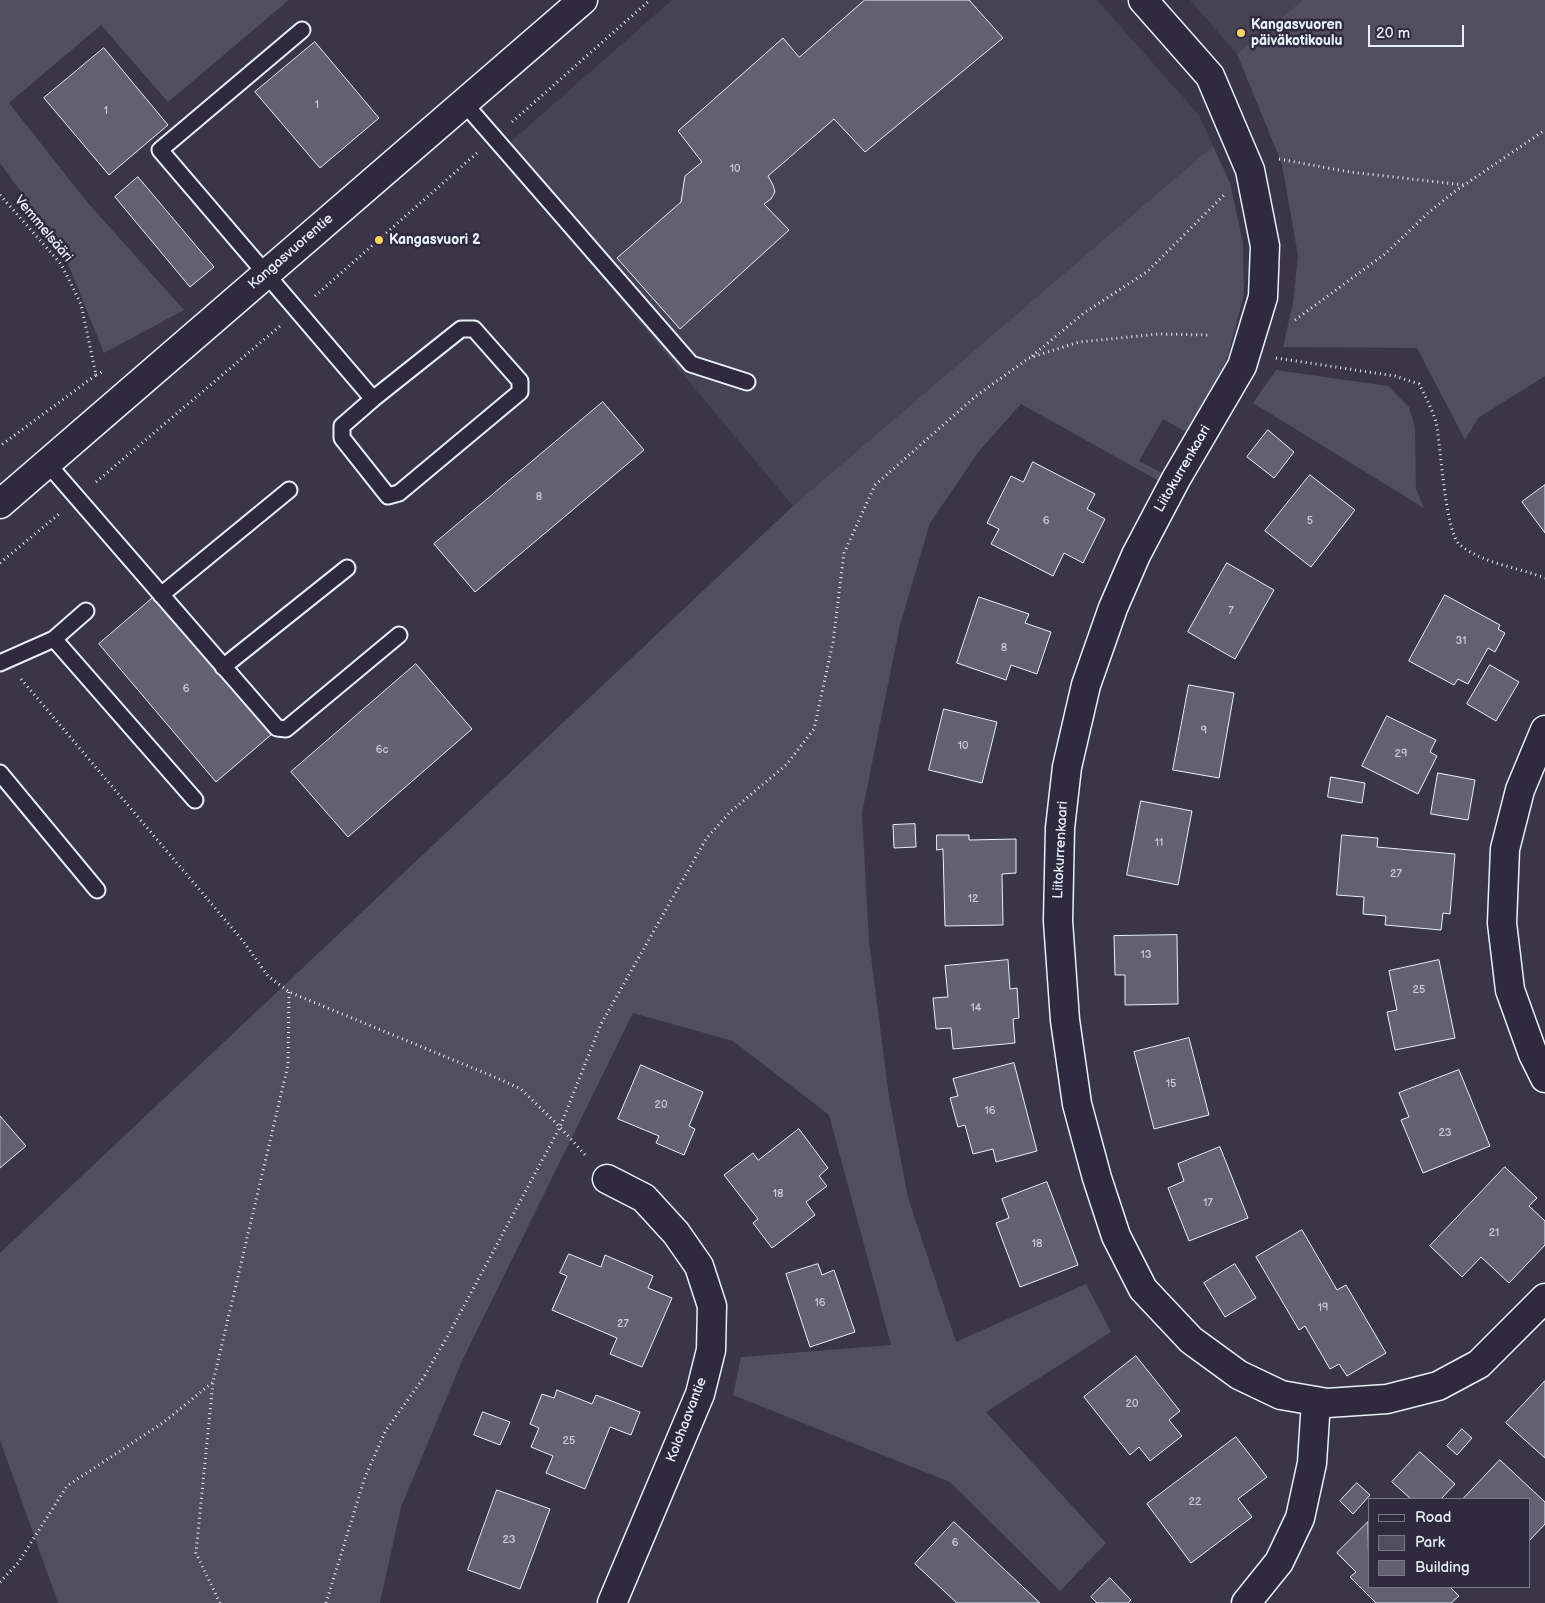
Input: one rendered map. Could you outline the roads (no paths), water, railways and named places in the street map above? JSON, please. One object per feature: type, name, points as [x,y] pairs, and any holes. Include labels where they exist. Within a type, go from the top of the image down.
[{"type":"street","name":"Kangasvuorentie","points":[[0,504],[583,0]]},
{"type":"street","name":"Liitokurrenkaari","points":[[1143,0],[1210,76],[1250,170],[1265,246],[1263,298],[1242,366],[1176,479],[1136,555],[1113,608],[1086,685],[1066,776],[1060,828],[1058,921],[1065,1020],[1077,1104],[1097,1178],[1116,1236],[1143,1289],[1191,1340],[1239,1375],[1281,1395],[1327,1403],[1387,1399],[1438,1386],[1478,1364],[1545,1298]]},
{"type":"street","points":[[1545,730],[1520,790],[1505,849],[1502,923],[1510,990],[1533,1054],[1545,1078]]},
{"type":"street","name":"Kolohaavantie","points":[[607,1180],[644,1198],[676,1233],[699,1266],[712,1306],[711,1350],[700,1394],[612,1603]]},
{"type":"street","points":[[1246,1603],[1280,1562],[1300,1518],[1312,1463],[1316,1401]]},
{"type":"lane","points":[[302,30],[160,150],[373,399]]},
{"type":"lane","points":[[464,103],[691,364],[747,382]]},
{"type":"lane","points":[[461,329],[474,329],[520,381],[520,392],[399,493],[388,496],[342,438],[342,426],[373,399],[461,329]]},
{"type":"lane","points":[[47,463],[276,728],[286,729],[399,635]]},
{"type":"lane","points":[[160,594],[289,490]]},
{"type":"lane","points":[[223,667],[347,568]]},
{"type":"lane","points":[[0,663],[54,639],[86,611]]},
{"type":"lane","points":[[54,639],[195,800]]},
{"type":"lane","points":[[0,773],[97,890]]},
{"type":"place","name":"Kangasvuoren päiväkotikoulu","points":[[1241,33]]},
{"type":"place","name":"Kangasvuori 2","points":[[379,240]]}]
